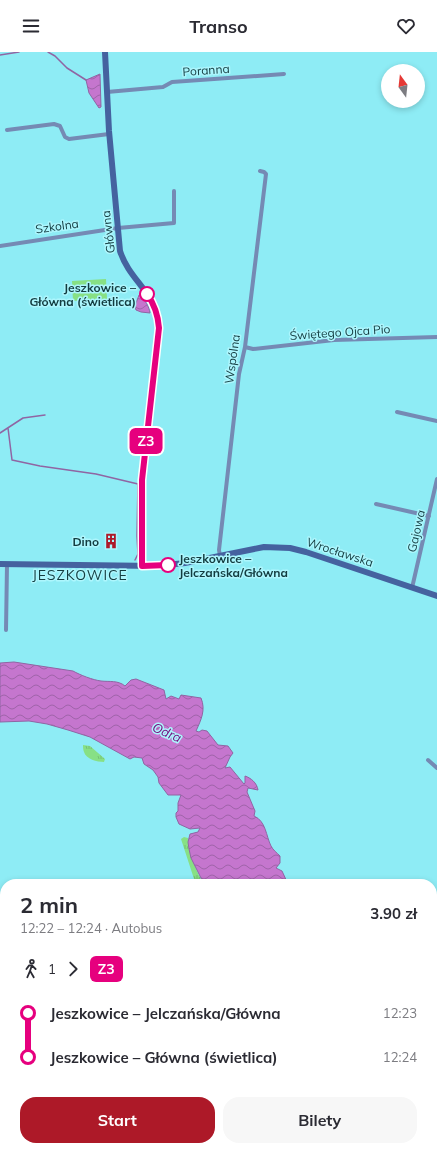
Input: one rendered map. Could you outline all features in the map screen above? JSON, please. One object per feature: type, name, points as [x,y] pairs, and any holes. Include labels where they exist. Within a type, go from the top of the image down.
[{"type":"street","name":"Główna","points":[[106,52],[109,134],[120,251],[122,258],[152,300],[156,308],[159,323],[142,480],[142,566]]},
{"type":"street","name":"Poranna","points":[[107,92],[163,87],[172,82],[284,74]]},
{"type":"street","points":[[7,130],[55,124],[60,126],[64,135],[69,140],[109,134]]},
{"type":"street","name":"Wspólna","points":[[220,556],[219,550],[239,374],[245,347],[266,174],[260,171]]},
{"type":"street","name":"Szkolna","points":[[0,246],[118,228],[174,223],[174,191]]},
{"type":"street","name":"Świętego Ojca Pio","points":[[245,347],[253,349],[334,340],[437,337]]},
{"type":"street","points":[[397,412],[437,421]]},
{"type":"street","name":"Gajowa","points":[[412,588],[437,479]]},
{"type":"street","points":[[376,504],[429,516]]},
{"type":"street","name":"Wrocławska","points":[[0,564],[142,566],[185,563],[264,547],[290,548],[437,596]]},
{"type":"street","points":[[6,630],[7,564]]},
{"type":"street","points":[[428,760],[437,768]]},
{"type":"green space","points":[[106,279],[107,299],[73,301],[72,281]]},
{"type":"green space","points":[[83,745],[90,746],[105,759],[104,762],[95,761],[87,757]]},
{"type":"green space","points":[[184,837],[188,838],[193,862],[201,879],[194,879],[181,839]]},
{"type":"water","points":[[100,74],[101,107],[99,108],[89,93],[86,80]]},
{"type":"water","points":[[139,295],[141,295],[145,301],[150,313],[136,310],[135,306]]},
{"type":"water","name":"Odra","points":[[14,662],[73,671],[94,680],[116,682],[125,686],[131,680],[136,679],[164,690],[166,699],[171,696],[179,699],[181,695],[201,698],[203,711],[196,731],[207,731],[218,745],[228,746],[233,753],[225,768],[230,767],[244,784],[245,776],[255,783],[258,790],[248,788],[247,792],[255,811],[254,816],[261,821],[271,846],[280,856],[280,863],[276,868],[282,871],[286,879],[202,879],[191,858],[188,842],[190,834],[198,832],[200,828],[190,829],[179,824],[176,813],[178,811],[178,803],[181,795],[168,795],[159,783],[158,777],[153,770],[144,764],[142,758],[134,757],[130,759],[90,737],[47,724],[29,721],[0,722],[0,663]]},
{"type":"waterway","points":[[0,55],[19,52]]},
{"type":"waterway","points":[[48,52],[55,56],[67,68],[86,80]]},
{"type":"waterway","points":[[0,433],[23,418],[45,415]]},
{"type":"waterway","points":[[8,428],[12,460],[40,466],[96,474],[138,484],[138,554],[135,560]]},
{"type":"bus line","name":"Z3","points":[[147,294],[156,308],[159,328],[142,480],[142,566],[168,565]]},
{"type":"place","name":"Jeszkowice – Główna (świetlica)","points":[[147,294]]},
{"type":"place","name":"Dino","points":[[111,541]]},
{"type":"place","name":"Jeszkowice – Jelczańska/Główna","points":[[168,565]]},
{"type":"district","name":"JESZKOWICE","points":[[80,575]]}]
